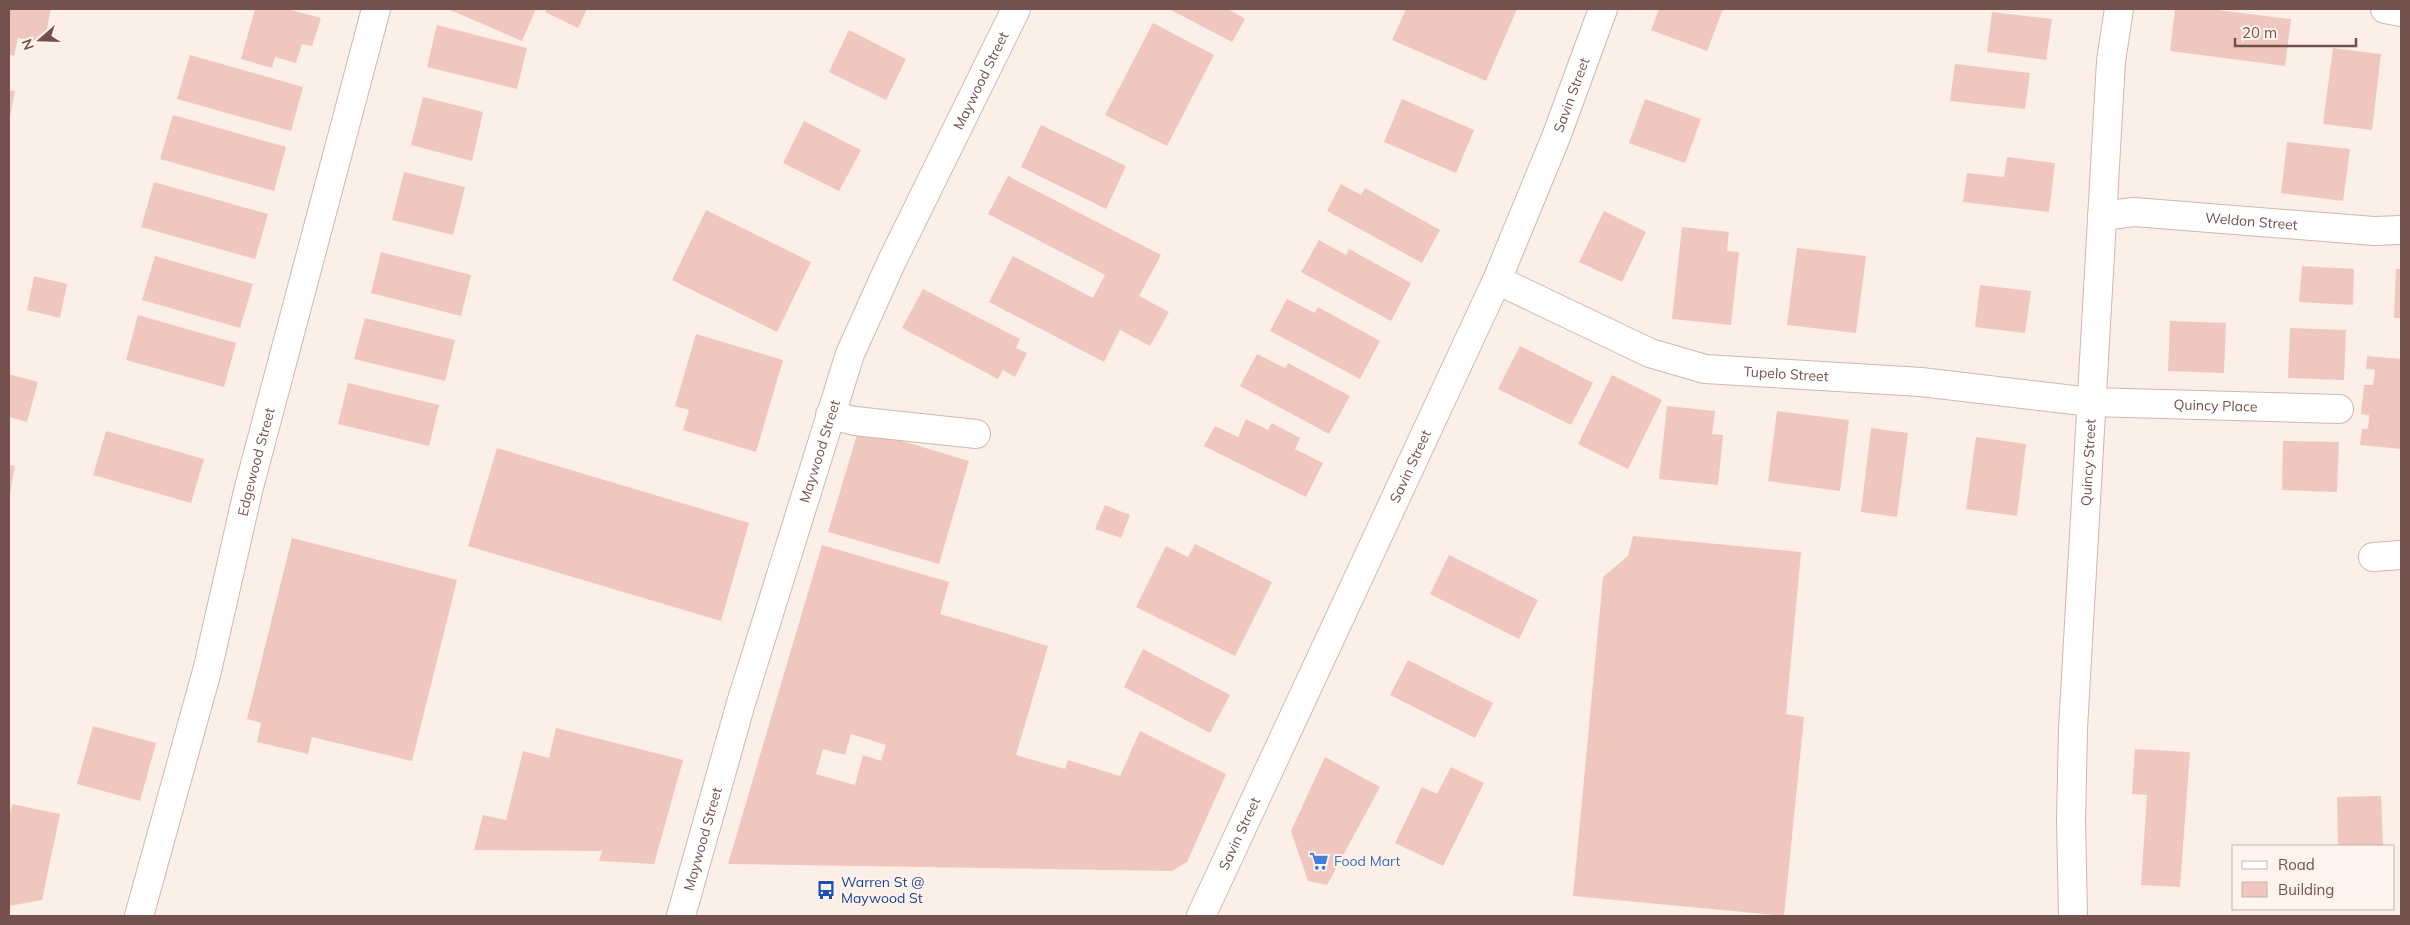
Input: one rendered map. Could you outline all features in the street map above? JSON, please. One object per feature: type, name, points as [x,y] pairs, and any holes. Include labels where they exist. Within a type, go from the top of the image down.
[{"type":"street","name":"Edgewood Street","points":[[139,916],[207,670],[248,491],[376,9]]},
{"type":"street","name":"Maywood Street","points":[[681,916],[741,703],[850,354],[891,263],[1016,9]]},
{"type":"street","name":"Savin Street","points":[[1200,916],[1497,280],[1556,137],[1603,9]]},
{"type":"street","name":"Quincy Street","points":[[2073,916],[2071,820],[2073,729],[2111,61],[2119,9]]},
{"type":"street","points":[[2384,9],[2401,12]]},
{"type":"street","name":"Weldon Street","points":[[2102,216],[2134,212],[2374,230],[2401,230]]},
{"type":"street","name":"Tupelo Street","points":[[1497,280],[1650,353],[1705,369],[1921,382],[2091,402]]},
{"type":"street","name":"Quincy Place","points":[[2091,402],[2339,409]]},
{"type":"street","points":[[830,415],[855,422],[976,434]]},
{"type":"street","points":[[2373,557],[2401,555]]},
{"type":"building","points":[[9,9],[51,9],[44,43],[18,38],[14,56],[9,54]]},
{"type":"building","points":[[255,9],[287,9],[321,18],[312,46],[302,44],[296,63],[275,57],[272,68],[241,59]]},
{"type":"building","points":[[448,9],[536,9],[522,41]]},
{"type":"building","points":[[547,9],[587,9],[578,28],[545,12]]},
{"type":"building","points":[[1169,9],[1228,9],[1245,19],[1232,42]]},
{"type":"building","points":[[1406,9],[1517,9],[1486,81],[1392,40]]},
{"type":"building","points":[[1659,9],[1723,9],[1707,51],[1651,30]]},
{"type":"building","points":[[2175,9],[2209,9],[2291,19],[2285,66],[2170,51]]},
{"type":"building","points":[[1992,12],[2052,19],[2046,60],[1987,52]]},
{"type":"building","points":[[1153,23],[1214,55],[1167,146],[1105,115]]},
{"type":"building","points":[[437,25],[527,48],[517,89],[427,67]]},
{"type":"building","points":[[849,30],[906,59],[886,100],[829,72]]},
{"type":"building","points":[[2333,48],[2381,54],[2372,130],[2323,124]]},
{"type":"building","points":[[190,55],[303,87],[291,131],[177,99]]},
{"type":"building","points":[[1955,64],[2030,73],[2025,109],[1950,101]]},
{"type":"building","points":[[9,90],[15,91],[10,117],[9,117]]},
{"type":"building","points":[[423,97],[483,112],[472,161],[411,145]]},
{"type":"building","points":[[1402,99],[1474,130],[1456,173],[1384,142]]},
{"type":"building","points":[[1645,99],[1701,119],[1685,163],[1629,143]]},
{"type":"building","points":[[173,115],[286,147],[274,191],[160,159]]},
{"type":"building","points":[[804,121],[861,150],[839,191],[783,163]]},
{"type":"building","points":[[1041,125],[1126,166],[1106,209],[1021,167]]},
{"type":"building","points":[[2287,142],[2350,149],[2343,201],[2281,193]]},
{"type":"building","points":[[2007,157],[2055,163],[2049,212],[1963,202],[1967,173],[2004,177]]},
{"type":"building","points":[[404,172],[465,187],[453,235],[392,220]]},
{"type":"building","points":[[1008,176],[1161,255],[1139,296],[1169,312],[1150,346],[1120,330],[1104,362],[989,302],[1013,256],[1093,298],[1105,275],[988,214]]},
{"type":"building","points":[[154,182],[268,214],[255,259],[141,227]]},
{"type":"building","points":[[1341,184],[1361,195],[1365,188],[1440,230],[1422,263],[1327,211]]},
{"type":"building","points":[[706,210],[811,262],[777,332],[672,280]]},
{"type":"building","points":[[1604,211],[1646,232],[1622,282],[1579,262]]},
{"type":"building","points":[[1682,227],[1729,232],[1727,251],[1739,252],[1731,325],[1672,319]]},
{"type":"building","points":[[1319,240],[1346,255],[1349,249],[1411,283],[1391,321],[1301,272]]},
{"type":"building","points":[[1797,248],[1866,256],[1856,333],[1787,325]]},
{"type":"building","points":[[381,252],[471,275],[461,316],[371,293]]},
{"type":"building","points":[[155,256],[253,284],[240,328],[142,300]]},
{"type":"building","points":[[2302,266],[2354,269],[2353,305],[2299,302]]},
{"type":"building","points":[[2396,269],[2401,269],[2401,318],[2394,318]]},
{"type":"building","points":[[34,276],[67,284],[60,318],[27,310]]},
{"type":"building","points":[[1980,285],[2031,291],[2025,333],[1975,327]]},
{"type":"building","points":[[923,289],[1020,339],[1016,348],[1027,353],[1015,377],[1003,370],[998,379],[902,328]]},
{"type":"building","points":[[1287,299],[1315,313],[1318,307],[1380,341],[1360,379],[1270,331]]},
{"type":"building","points":[[138,315],[236,343],[224,387],[126,360]]},
{"type":"building","points":[[365,318],[455,340],[445,381],[354,359]]},
{"type":"building","points":[[2170,321],[2226,323],[2224,373],[2168,371]]},
{"type":"building","points":[[2290,328],[2346,330],[2344,380],[2288,378]]},
{"type":"building","points":[[696,334],[783,360],[756,452],[683,430],[689,410],[675,406]]},
{"type":"building","points":[[1520,346],[1593,383],[1571,425],[1498,389]]},
{"type":"building","points":[[1257,354],[1285,368],[1288,363],[1350,396],[1329,434],[1240,386]]},
{"type":"building","points":[[2367,356],[2401,359],[2401,449],[2360,445],[2362,429],[2368,429],[2369,415],[2361,414],[2364,385],[2373,385],[2375,370],[2366,369]]},
{"type":"building","points":[[9,374],[38,382],[27,422],[9,417]]},
{"type":"building","points":[[1612,375],[1662,400],[1628,469],[1578,444]]},
{"type":"building","points":[[348,383],[439,405],[429,446],[338,424]]},
{"type":"building","points":[[1667,406],[1715,411],[1712,434],[1723,435],[1718,485],[1659,479]]},
{"type":"building","points":[[1777,411],[1849,420],[1840,491],[1768,481]]},
{"type":"building","points":[[1246,419],[1268,430],[1272,423],[1300,438],[1295,449],[1323,463],[1306,497],[1204,446],[1215,426],[1238,437]]},
{"type":"building","points":[[859,428],[969,461],[939,564],[828,532]]},
{"type":"building","points":[[1871,428],[1908,433],[1897,517],[1861,512]]},
{"type":"building","points":[[106,431],[204,459],[191,503],[93,475]]},
{"type":"building","points":[[1976,437],[2026,444],[2017,516],[1966,509]]},
{"type":"building","points":[[2283,441],[2339,442],[2337,492],[2282,490]]},
{"type":"building","points":[[497,448],[749,523],[721,621],[468,546]]},
{"type":"building","points":[[9,465],[15,466],[10,494],[9,494]]},
{"type":"building","points":[[1105,505],[1130,515],[1121,538],[1095,529]]},
{"type":"building","points":[[1633,536],[1801,552],[1786,714],[1804,717],[1784,916],[1573,896],[1603,577],[1628,556]]},
{"type":"building","points":[[292,538],[457,580],[412,761],[312,737],[308,754],[257,742],[261,723],[247,719]]},
{"type":"building","points":[[1195,544],[1272,582],[1235,656],[1136,607],[1166,546],[1188,557]]},
{"type":"building","points":[[822,545],[949,582],[940,614],[1048,646],[1016,755],[1065,769],[1068,760],[1120,776],[1140,731],[1226,774],[1187,862],[1172,871],[728,864]],"holes":[[[851,734],[886,745],[881,761],[863,755],[855,785],[816,774],[823,749],[845,755]]]},
{"type":"building","points":[[1449,555],[1538,600],[1519,639],[1430,594]]},
{"type":"building","points":[[1143,649],[1230,695],[1210,733],[1124,687]]},
{"type":"building","points":[[1408,660],[1493,703],[1475,738],[1390,695]]},
{"type":"building","points":[[93,726],[156,743],[140,801],[77,784]]},
{"type":"building","points":[[556,728],[683,760],[654,864],[599,861],[602,851],[474,850],[483,815],[506,820],[523,751],[549,758]]},
{"type":"building","points":[[2135,749],[2190,752],[2180,887],[2141,885],[2147,795],[2132,794]]},
{"type":"building","points":[[1325,757],[1380,787],[1327,885],[1308,881],[1291,831]]},
{"type":"building","points":[[1451,767],[1484,783],[1443,866],[1395,843],[1422,787],[1437,794]]},
{"type":"building","points":[[2381,796],[2383,845],[2338,845],[2337,797]]},
{"type":"building","points":[[12,804],[60,814],[42,900],[9,906],[9,817]]},
{"type":"place","name":"Food Mart","points":[[1319,861]]},
{"type":"place","name":"Warren St @ Maywood St","points":[[826,890]]}]
